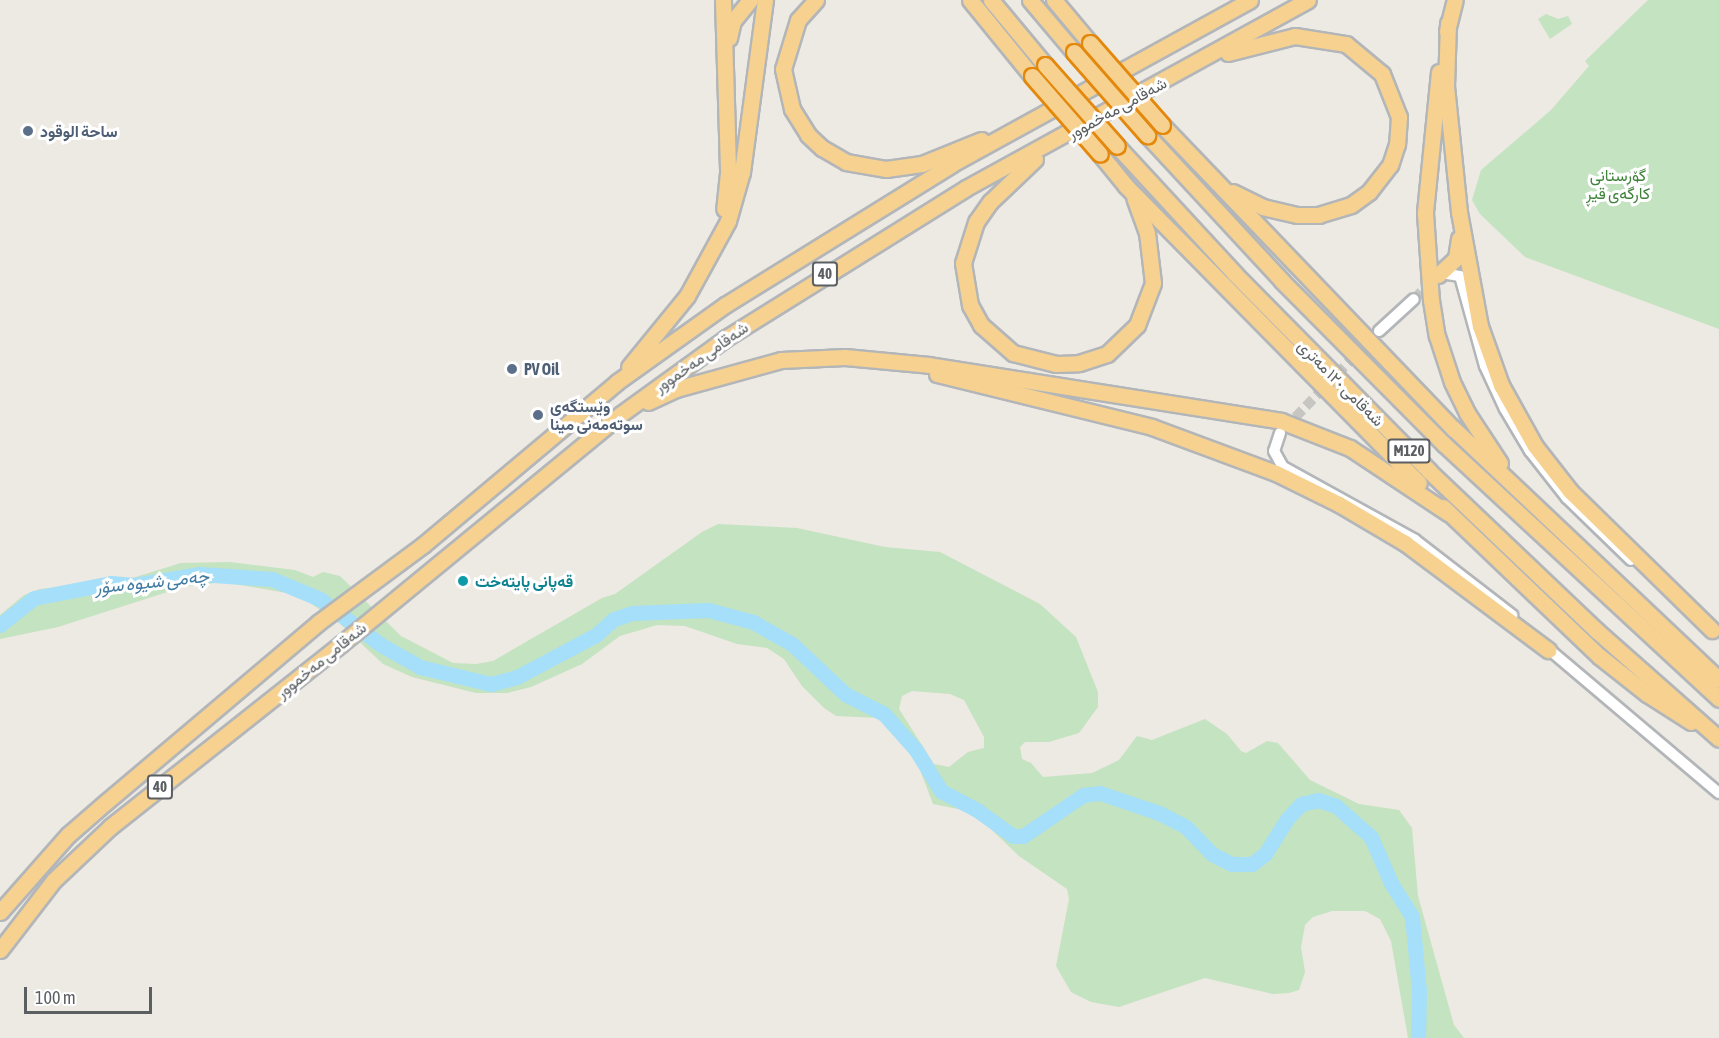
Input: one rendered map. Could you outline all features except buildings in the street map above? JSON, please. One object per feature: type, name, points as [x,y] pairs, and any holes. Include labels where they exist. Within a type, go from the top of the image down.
[{"type":"highway","points":[[716,244],[728,173],[723,0]]},
{"type":"highway","points":[[725,71],[730,29],[750,0]]},
{"type":"highway","points":[[617,382],[687,296],[728,221],[742,172],[765,0]]},
{"type":"highway","points":[[816,0],[795,27],[783,69],[798,122],[808,135],[833,156],[872,167],[905,167],[1016,129]]},
{"type":"highway","points":[[958,0],[995,30]]},
{"type":"highway","points":[[970,0],[1126,186],[1448,513],[1599,656],[1673,712],[1715,735]]},
{"type":"highway","name":"شەقامی ١٢٠ مەتری","points":[[991,0],[1117,146],[1235,274],[1421,463],[1596,630],[1715,735]]},
{"type":"highway","name":"شەقامی ١٢٠ مەتری","points":[[1030,0],[1148,135],[1282,281],[1444,444],[1719,699]]},
{"type":"highway","points":[[1054,0],[1162,125],[1217,184],[1454,429],[1719,680]]},
{"type":"highway","name":"شەقامی مەخموور","points":[[0,912],[68,835],[319,622],[423,545],[617,382],[725,305],[952,164],[1250,0]]},
{"type":"highway","name":"شەقامی مەخموور","points":[[0,950],[54,880],[90,843],[341,644],[621,414],[726,338],[966,188],[1048,146],[1308,0]]},
{"type":"highway","points":[[1455,0],[1440,60],[1425,213],[1431,300],[1437,336],[1462,403],[1523,495]]},
{"type":"highway","points":[[1448,23],[1446,87],[1459,212],[1485,343],[1526,431],[1570,491],[1715,634]]},
{"type":"highway","points":[[1204,60],[1283,37],[1331,39],[1372,62],[1390,87],[1399,117],[1397,144],[1384,175],[1369,192],[1341,210],[1308,216],[1274,211],[1217,184]]},
{"type":"highway","points":[[1048,146],[990,202],[966,244],[964,282],[970,305],[994,340],[1012,353],[1056,364],[1079,363],[1107,354],[1137,325],[1148,304],[1152,262],[1137,204],[1126,186]]},
{"type":"highway","points":[[952,164],[966,188]]},
{"type":"highway","points":[[1440,274],[1458,252],[1459,212]]},
{"type":"highway","points":[[621,414],[676,390],[766,363],[812,357],[894,361],[1281,421],[1350,448],[1448,513]]},
{"type":"highway","points":[[894,361],[1152,427],[1249,461],[1339,504],[1395,537],[1548,650]]},
{"type":"street","points":[[1440,274],[1460,276],[1494,386],[1550,478],[1609,541],[1715,634]]},
{"type":"street","points":[[1379,331],[1414,299]]},
{"type":"street","points":[[1280,433],[1274,451],[1283,467],[1369,512],[1433,553],[1490,596],[1548,650],[1719,793]]},
{"type":"green space","name":"گۆڕستانی کارگەی قیڕ","points":[[1648,0],[1719,0],[1719,329],[1525,257],[1480,214],[1472,200],[1481,170],[1551,110],[1589,66],[1585,61]]},
{"type":"green space","points":[[1546,14],[1558,19],[1568,16],[1572,24],[1550,39],[1538,19]]},
{"type":"green space","points":[[718,524],[797,528],[885,547],[940,552],[1040,604],[1076,637],[1098,692],[1098,707],[1079,733],[1049,742],[1025,742],[1020,747],[1022,759],[1031,763],[1043,777],[1092,773],[1119,760],[1137,736],[1152,740],[1205,719],[1227,734],[1241,751],[1246,753],[1267,741],[1278,743],[1310,780],[1359,804],[1399,810],[1412,828],[1418,896],[1454,1025],[1464,1038],[1408,1038],[1391,941],[1380,919],[1365,911],[1332,911],[1313,917],[1305,925],[1301,947],[1305,972],[1299,990],[1289,993],[1273,994],[1205,978],[1119,1007],[1091,1002],[1071,992],[1056,966],[1069,899],[1067,889],[1019,856],[973,812],[933,804],[917,762],[889,724],[881,718],[836,716],[824,708],[802,686],[784,659],[767,648],[737,644],[685,626],[657,625],[620,636],[582,664],[531,687],[507,693],[476,693],[412,677],[383,664],[337,621],[298,595],[223,582],[183,587],[58,627],[0,639],[0,615],[24,595],[40,589],[129,579],[181,563],[230,562],[295,570],[313,577],[323,572],[340,576],[401,636],[453,663],[476,664],[493,661],[602,598],[615,594],[702,532]],"holes":[[[912,691],[950,694],[964,700],[984,737],[984,748],[968,752],[949,767],[934,764],[899,709],[902,696]]]},
{"type":"waterway","name":"چەمی شیوە سۆر","points":[[0,625],[34,598],[111,583],[134,585],[200,574],[272,579],[320,599],[381,645],[420,667],[491,684],[517,677],[596,635],[614,619],[632,613],[708,610],[753,622],[792,644],[845,694],[884,714],[916,750],[941,791],[977,810],[1013,836],[1023,836],[1083,795],[1100,793],[1159,813],[1186,827],[1212,854],[1232,864],[1252,864],[1265,854],[1287,819],[1301,804],[1318,800],[1336,806],[1371,837],[1391,883],[1412,916],[1419,991],[1418,1038]]},
{"type":"tunnel","points":[[1414,299],[1433,280]]},
{"type":"tunnel","points":[[1285,428],[1374,336]]},
{"type":"place","name":"ساحة الوقود","points":[[28,131]]},
{"type":"place","name":"PV Oil","points":[[512,369]]},
{"type":"place","name":"وێستگەی سوتەمەنی مینا","points":[[538,415]]},
{"type":"place","name":"قەپانی پایتەخت","points":[[463,581]]}]
